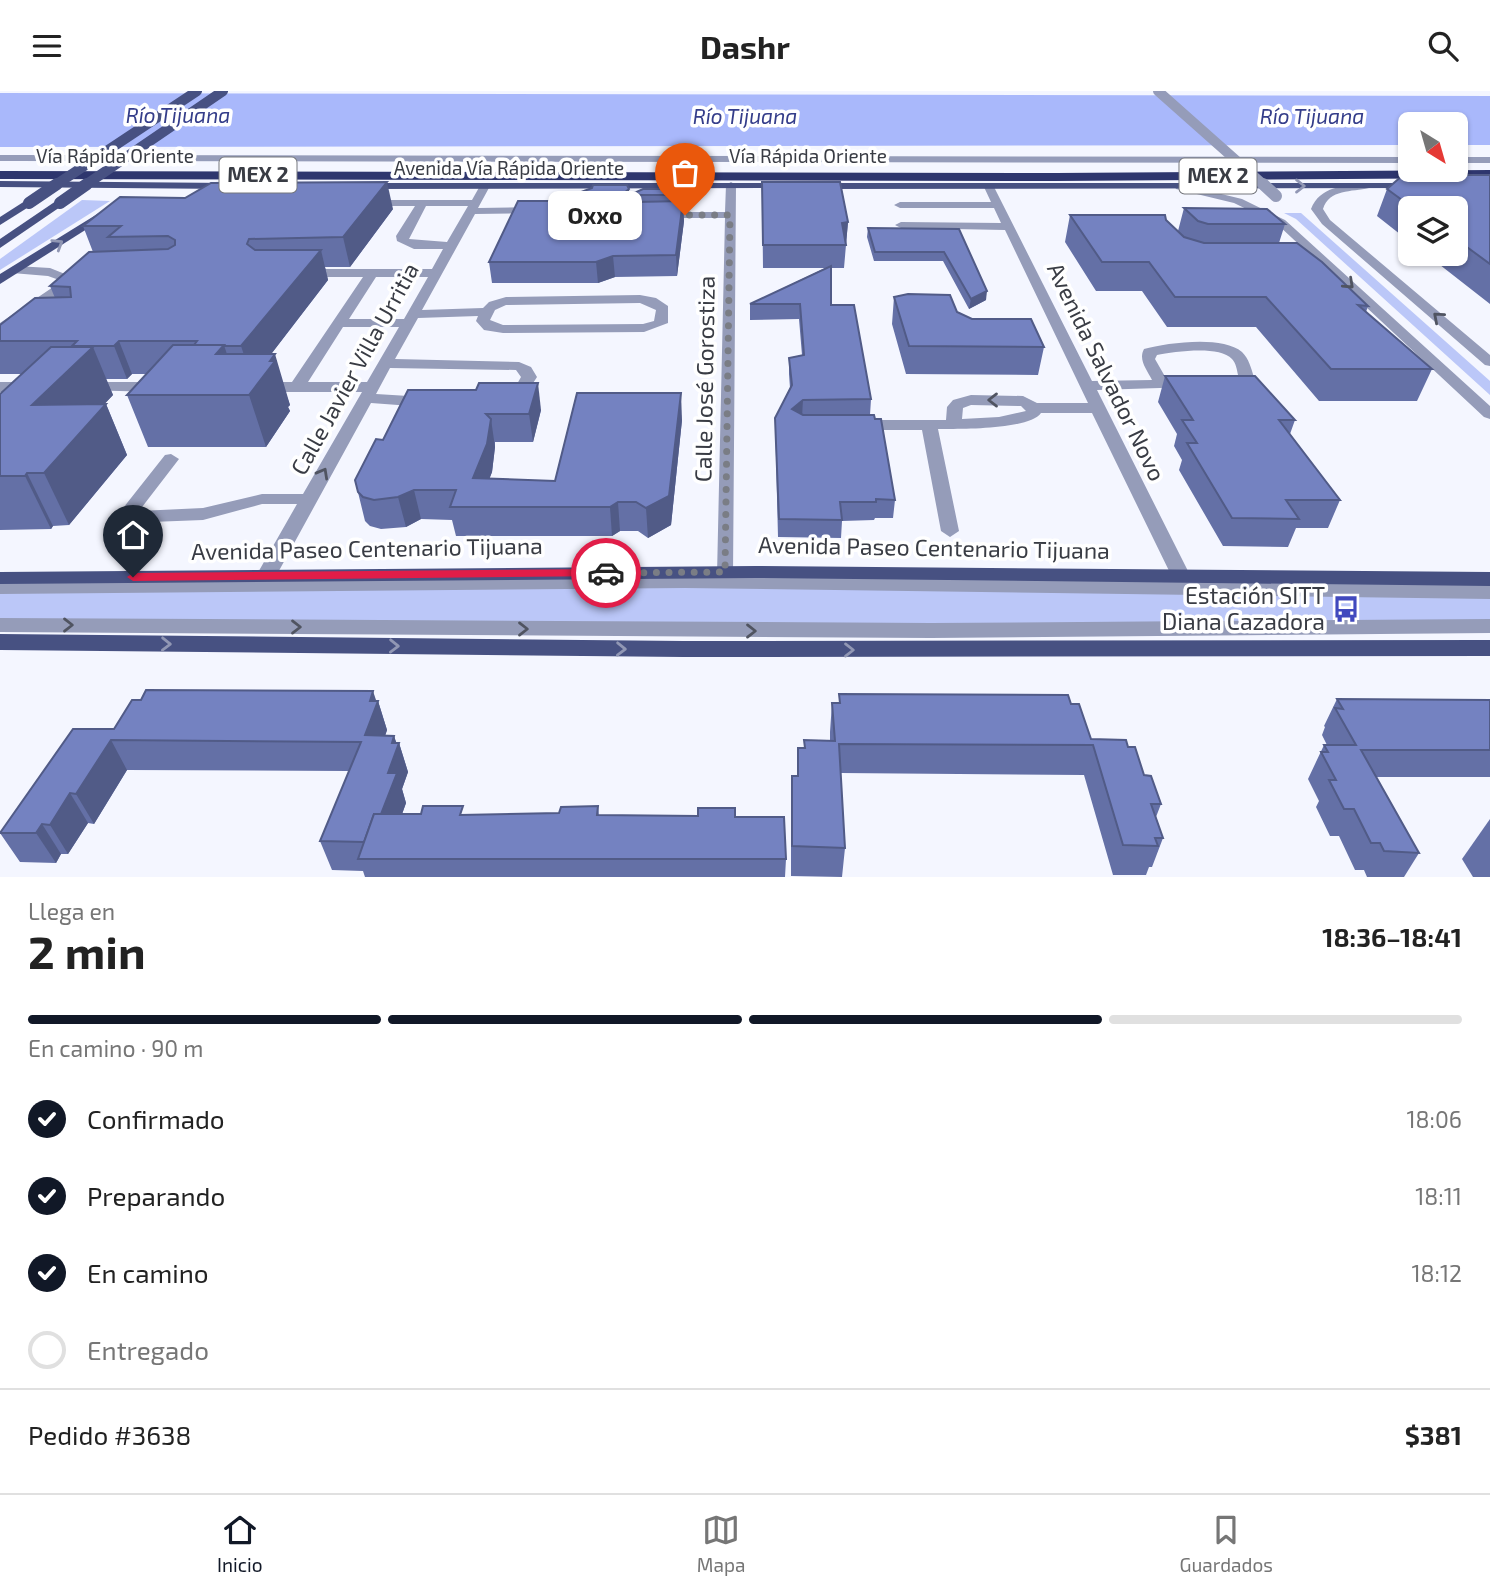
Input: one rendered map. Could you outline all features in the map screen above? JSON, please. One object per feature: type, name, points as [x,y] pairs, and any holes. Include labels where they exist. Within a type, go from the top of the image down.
[{"type":"highway","name":"MEX 2","points":[[944,181],[1490,172]]},
{"type":"highway","name":"Vía Rápida Oriente","points":[[0,175],[772,175],[944,181]]},
{"type":"highway","points":[[287,185],[452,176]]},
{"type":"main road","points":[[0,222],[197,91]]},
{"type":"main road","points":[[0,244],[223,91]]},
{"type":"main road","name":"Avenida Vía Rápida Oriente","points":[[0,184],[640,186],[944,181],[989,187],[1180,187]]},
{"type":"main road","points":[[1180,187],[1490,185]]},
{"type":"main road","points":[[128,200],[175,186]]},
{"type":"main road","points":[[0,280],[109,214]]},
{"type":"main road","name":"Avenida Paseo Centenario Tijuana","points":[[0,578],[725,572],[1490,579]]},
{"type":"main road","points":[[0,642],[755,650],[1490,648]]},
{"type":"street","points":[[1158,91],[1276,195]]},
{"type":"street","points":[[0,158],[1398,160]]},
{"type":"street","points":[[1468,160],[1490,160]]},
{"type":"street","name":"Calle José Gorostiza","points":[[725,572],[731,185]]},
{"type":"street","name":"Calle Javier Villa Urritia","points":[[266,576],[485,186]]},
{"type":"street","points":[[635,204],[640,186]]},
{"type":"street","points":[[1365,186],[1325,195],[1319,200],[1317,209],[1326,222],[1490,362]]},
{"type":"street","name":"Avenida Salvador Novo","points":[[989,187],[1181,577]]},
{"type":"street","points":[[1180,187],[1215,194],[1261,210],[1292,231],[1490,414]]},
{"type":"street","points":[[355,203],[423,203],[545,210]]},
{"type":"street","points":[[423,203],[402,236],[402,241],[414,245],[450,246]]},
{"type":"street","points":[[900,205],[998,205]]},
{"type":"street","points":[[649,215],[730,215]]},
{"type":"street","points":[[901,225],[1009,227]]},
{"type":"street","points":[[1307,265],[1328,265]]},
{"type":"street","points":[[16,270],[50,272],[74,280]]},
{"type":"street","points":[[291,273],[436,272]]},
{"type":"street","points":[[296,387],[372,273]]},
{"type":"street","points":[[3,326],[59,286],[88,277]]},
{"type":"street","points":[[341,323],[485,312],[497,303],[516,300],[640,299],[659,304],[664,318],[661,323],[644,328],[503,329],[484,324],[485,312]]},
{"type":"street","points":[[3,326],[36,324]]},
{"type":"street","points":[[1088,386],[1208,383],[1239,381],[1246,377],[1241,360],[1225,349],[1149,352],[1148,359],[1162,384]]},
{"type":"street","points":[[384,363],[508,364],[526,370],[529,377],[517,397],[493,400]]},
{"type":"street","points":[[0,387],[174,387]]},
{"type":"street","points":[[242,387],[296,387],[436,402]]},
{"type":"street","points":[[840,425],[954,423],[1023,418],[1032,414],[1032,408],[1098,408]]},
{"type":"street","points":[[929,424],[950,531]]},
{"type":"street","points":[[171,459],[125,517],[203,515],[262,499],[308,499]]},
{"type":"street","points":[[0,587],[685,581],[1490,592]]},
{"type":"street","points":[[0,625],[743,631],[1490,626]]},
{"type":"shaded area","points":[[82,200],[110,201],[0,270],[0,259]]},
{"type":"shaded area","points":[[1284,213],[1301,213],[1490,381],[1490,395],[1296,219]]},
{"type":"shaded area","points":[[671,583],[1490,598],[1490,630],[0,625],[0,593]]},
{"type":"water","name":"Río Tijuana","points":[[0,93],[1490,96],[1490,145],[1468,145],[1468,112],[1398,112],[1398,145],[0,147]]},
{"type":"building","points":[[1468,175],[1490,175],[1490,264],[1468,248],[1468,196],[1398,197],[1387,189],[1398,179],[1398,182],[1468,182]]},
{"type":"building","points":[[387,182],[343,237],[249,239],[247,244],[255,250],[321,250],[241,346],[194,345],[197,341],[119,341],[114,346],[72,346],[77,341],[0,341],[0,325],[35,298],[71,297],[70,287],[50,286],[89,252],[168,249],[175,245],[175,240],[168,236],[108,237],[121,226],[83,226],[120,197],[185,198],[211,183]]},
{"type":"building","points":[[762,182],[840,182],[848,222],[842,223],[846,245],[763,245]]},
{"type":"building","points":[[593,185],[627,185],[629,189],[623,194],[636,202],[683,201],[676,255],[613,256],[596,262],[489,262],[518,201],[570,201],[573,195],[592,188]]},
{"type":"building","points":[[643,189],[686,189],[685,195],[634,193]]},
{"type":"building","points":[[1184,208],[1267,209],[1285,224],[1208,224],[1198,221]]},
{"type":"building","points":[[1070,215],[1165,215],[1166,220],[1184,237],[1204,243],[1297,243],[1322,262],[1368,306],[1358,305],[1432,369],[1331,369],[1266,297],[1175,297],[1149,262],[1102,262]]},
{"type":"building","points":[[868,228],[959,229],[987,291],[971,299],[944,252],[875,252]]},
{"type":"building","points":[[831,266],[831,305],[854,305],[871,399],[803,400],[792,409],[803,415],[874,415],[875,419],[881,419],[895,500],[840,502],[842,520],[779,519],[775,418],[792,385],[789,358],[804,355],[800,304],[750,304]]},
{"type":"building","points":[[908,294],[950,295],[957,312],[972,319],[1031,319],[1044,347],[909,346],[894,297]]},
{"type":"building","points":[[173,345],[224,345],[216,354],[275,354],[270,361],[275,361],[249,395],[127,395]]},
{"type":"building","points":[[51,347],[93,347],[32,405],[106,404],[44,473],[0,476],[0,394]]},
{"type":"building","points":[[1165,376],[1255,376],[1295,420],[1279,420],[1340,500],[1286,500],[1299,519],[1232,518],[1187,443],[1197,443],[1182,420],[1193,420]]},
{"type":"building","points":[[479,383],[538,383],[529,414],[486,414],[491,419],[487,444],[473,478],[555,481],[577,393],[681,393],[669,496],[646,508],[636,502],[618,502],[610,507],[450,507],[456,490],[414,490],[398,497],[374,500],[363,497],[358,492],[355,480],[376,439],[383,440],[408,390],[476,390]]},
{"type":"building","points":[[146,690],[373,691],[370,701],[378,701],[365,735],[394,736],[392,743],[399,743],[388,773],[397,773],[381,814],[374,814],[364,842],[320,841],[361,742],[111,740],[76,794],[70,793],[50,825],[42,824],[36,833],[0,833],[73,729],[114,729],[132,700],[141,700]]},
{"type":"building","points":[[839,694],[1068,695],[1071,704],[1079,704],[1091,739],[1126,740],[1128,747],[1135,747],[1144,775],[1151,776],[1161,804],[1151,804],[1163,838],[1155,838],[1158,846],[1123,845],[1093,745],[839,744],[845,848],[792,846],[792,776],[798,776],[798,748],[805,748],[804,740],[835,741],[832,703],[840,703]]},
{"type":"building","points":[[1337,699],[1490,700],[1490,750],[1361,750],[1419,853],[1384,851],[1380,843],[1371,843],[1354,809],[1344,809],[1329,780],[1336,780],[1321,752],[1328,752],[1324,745],[1356,745],[1335,708],[1343,709]]},
{"type":"building","points":[[423,806],[463,806],[460,815],[559,813],[561,807],[598,806],[597,815],[698,816],[698,808],[735,808],[735,817],[784,817],[786,859],[358,859],[374,814],[421,814]]},
{"type":"way so far","points":[[606,573],[725,572],[730,215],[685,215]]},
{"type":"place","name":"Oxxo","points":[[685,215]]},
{"type":"place","name":"Estación SITT Diana Cazadora","points":[[1346,609]]},
{"type":"route","points":[[133,577],[606,573]]}]
